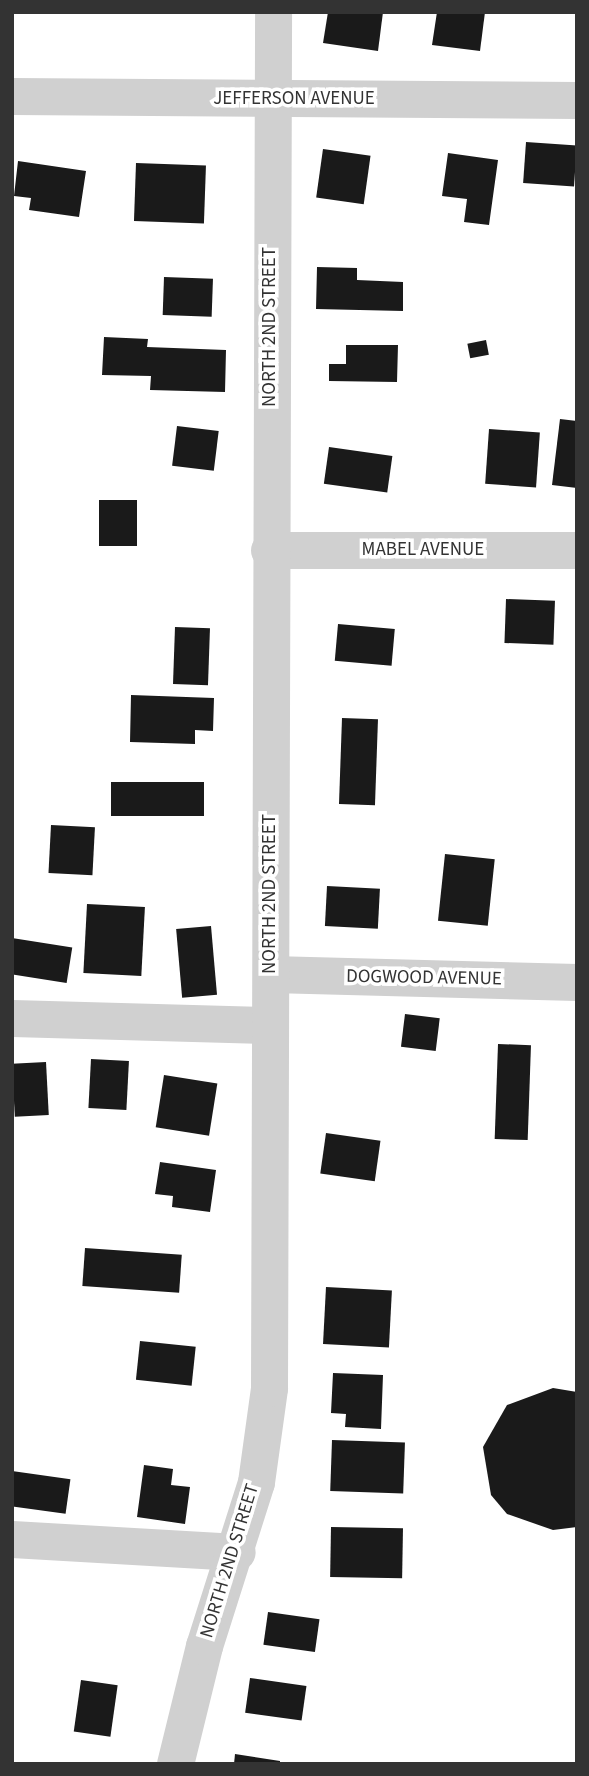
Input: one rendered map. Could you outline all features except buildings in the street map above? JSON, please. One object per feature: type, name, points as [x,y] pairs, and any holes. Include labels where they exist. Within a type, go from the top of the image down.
[{"type":"street","name":"NORTH 2ND STREET","points":[[176,1764],[204,1646],[237,1552],[269,1388],[271,974],[268,550],[273,12]]},
{"type":"street","name":"JEFFERSON AVENUE","points":[[12,96],[272,100],[577,100]]},
{"type":"street","name":"MABEL AVENUE","points":[[268,550],[577,550]]},
{"type":"street","name":"DOGWOOD AVENUE","points":[[271,974],[577,982]]},
{"type":"street","points":[[12,1018],[270,1026]]},
{"type":"street","points":[[12,1539],[237,1552]]}]
